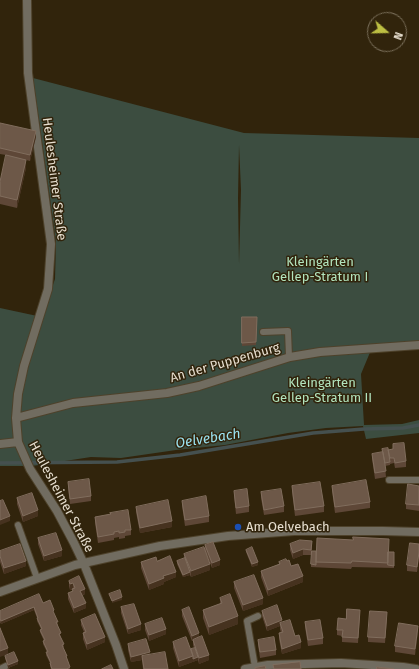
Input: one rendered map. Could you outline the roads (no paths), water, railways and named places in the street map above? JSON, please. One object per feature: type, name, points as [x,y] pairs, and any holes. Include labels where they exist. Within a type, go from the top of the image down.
[{"type":"street","name":"Heulesheimer Straße","points":[[27,0],[28,73],[51,244],[48,289],[24,366],[18,394],[16,418],[18,442],[30,469],[57,511],[84,564],[124,669]]},
{"type":"street","name":"An der Puppenburg","points":[[16,418],[73,403],[167,393],[199,386],[289,357],[320,352],[419,345]]},
{"type":"street","points":[[0,444],[18,442]]},
{"type":"street","points":[[0,591],[75,565],[160,546],[228,536],[294,531],[419,532]]},
{"type":"street","points":[[245,669],[283,664],[341,663],[416,669]]},
{"type":"lane","points":[[263,332],[288,331],[289,357]]},
{"type":"lane","points":[[389,480],[419,480]]},
{"type":"lane","points":[[18,525],[37,578]]},
{"type":"lane","points":[[255,667],[247,621],[258,616]]},
{"type":"waterway","name":"Oelvebach","points":[[0,463],[117,462],[180,455],[313,433],[403,428],[419,425]]},
{"type":"place","name":"Am Oelvebach","points":[[238,527]]},
{"type":"park label","name":"Kleingärten Gellep-Stratum I","points":[[320,270]]},
{"type":"park label","name":"Kleingärten Gellep-Stratum II","points":[[322,390]]}]
